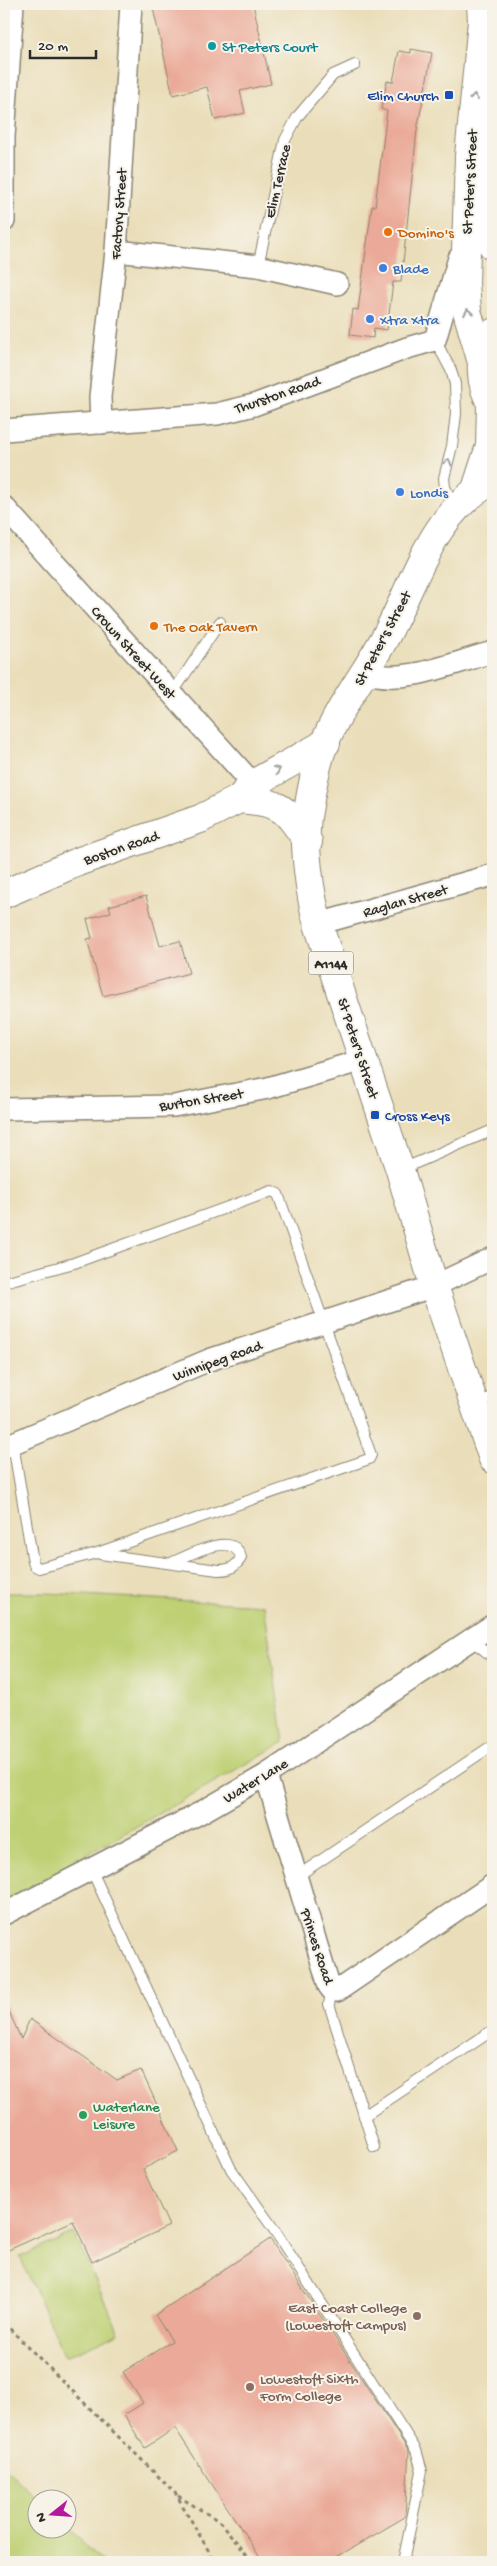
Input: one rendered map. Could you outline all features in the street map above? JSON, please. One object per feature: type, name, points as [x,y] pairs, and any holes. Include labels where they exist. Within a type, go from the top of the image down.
[{"type":"main road","name":"St Peter's Street","points":[[481,4],[482,21],[468,156],[467,311],[481,358],[484,381],[492,405],[490,446],[485,485],[455,508],[431,543],[391,627],[326,742],[307,814],[310,895],[318,924],[400,1170],[434,1286],[484,1401],[493,1459]]},
{"type":"main road","name":"St Peter's Street","points":[[493,128],[487,223],[493,246]]},
{"type":"main road","points":[[481,358],[493,333]]},
{"type":"main road","name":"Boston Road","points":[[4,894],[80,861],[200,819],[249,795],[326,742]]},
{"type":"main road","points":[[249,795],[283,808],[291,816],[308,842]]},
{"type":"street","points":[[4,221],[6,55],[13,4]]},
{"type":"street","name":"Factory Street","points":[[101,423],[100,397],[116,251],[131,4]]},
{"type":"street","points":[[434,340],[467,234]]},
{"type":"street","points":[[116,251],[258,266],[337,284]]},
{"type":"street","name":"Thurston Road","points":[[4,425],[101,423],[217,414],[254,405],[407,348],[434,340]]},
{"type":"street","name":"Crown Street West","points":[[4,507],[172,694],[249,795]]},
{"type":"street","points":[[366,672],[378,676],[406,676],[493,652]]},
{"type":"street","name":"Raglan Street","points":[[318,924],[493,875]]},
{"type":"street","name":"Burton Street","points":[[4,1109],[174,1106],[268,1088],[363,1060]]},
{"type":"street","name":"Winnipeg Road","points":[[8,1446],[209,1360],[434,1286],[493,1258]]},
{"type":"street","name":"Water Lane","points":[[4,1914],[200,1813],[266,1775],[493,1625]]},
{"type":"street","name":"Princes Road","points":[[266,1775],[328,1986],[332,1990],[337,1991],[493,1885]]},
{"type":"lane","name":"Elim Terrace","points":[[258,266],[285,140],[298,116],[333,75],[356,65]]},
{"type":"lane","points":[[434,340],[450,370],[456,394],[452,446],[444,478],[445,487],[455,508]]},
{"type":"lane","points":[[172,694],[220,622]]},
{"type":"lane","points":[[400,1170],[493,1130]]},
{"type":"lane","points":[[4,1282],[74,1263],[272,1191],[278,1194],[371,1455],[369,1459],[97,1553],[39,1568],[34,1566],[8,1446]]},
{"type":"lane","points":[[97,1553],[170,1563],[227,1570],[236,1565],[241,1558],[239,1550],[234,1546],[226,1544],[204,1549],[170,1563]]},
{"type":"lane","points":[[471,1640],[493,1657]]},
{"type":"lane","points":[[296,1877],[493,1745]]},
{"type":"lane","points":[[91,1869],[231,2169],[275,2231],[416,2450],[422,2471],[403,2562]]},
{"type":"lane","points":[[332,1990],[329,2004],[374,2147]]},
{"type":"lane","points":[[364,2116],[493,2030]]},
{"type":"path","points":[[4,2323],[176,2494],[219,2521],[253,2562]]},
{"type":"path","points":[[176,2494],[215,2562]]},
{"type":"green space","points":[[4,1593],[46,1593],[264,1605],[284,1742],[4,1902]]},
{"type":"green space","points":[[74,2233],[119,2333],[65,2357],[20,2257]]},
{"type":"green space","points":[[4,2467],[28,2490],[28,2538],[78,2538],[103,2562],[4,2562]]},
{"type":"building","name":"St Peters Court","points":[[152,4],[253,4],[271,84],[240,91],[245,113],[215,120],[207,87],[173,95]]},
{"type":"building","points":[[411,49],[432,53],[417,130],[401,282],[393,282],[387,330],[374,328],[373,338],[350,335],[353,309],[358,310],[372,206],[375,206],[387,111],[381,109],[387,81],[393,82],[399,51],[411,53]]},
{"type":"building","points":[[146,896],[160,946],[180,941],[189,973],[103,996],[87,939],[92,938],[87,919],[111,912],[109,906]]},
{"type":"building","name":"Waterlane Leisure","points":[[4,2000],[21,2039],[30,2019],[117,2080],[141,2070],[178,2151],[143,2169],[169,2226],[92,2262],[73,2221],[4,2252]]},
{"type":"building","name":"Lowestoft Sixth Form College","points":[[270,2239],[409,2451],[405,2517],[328,2562],[263,2562],[175,2428],[145,2448],[124,2415],[143,2403],[123,2372],[172,2341],[155,2315]]},
{"type":"place","name":"St Peters Court","points":[[212,46]]},
{"type":"place","name":"Elim Church","points":[[449,95]]},
{"type":"place","name":"Domino's","points":[[388,232]]},
{"type":"place","name":"Blade","points":[[383,268]]},
{"type":"place","name":"Xtra Xtra","points":[[370,319]]},
{"type":"place","name":"Londis","points":[[400,492]]},
{"type":"place","name":"The Oak Tavern","points":[[154,626]]},
{"type":"place","name":"Cross Keys","points":[[375,1115]]},
{"type":"place","name":"Waterlane Leisure","points":[[83,2115]]},
{"type":"place","name":"East Coast College (Lowestoft Campus)","points":[[417,2316]]},
{"type":"place","name":"Lowestoft Sixth Form College","points":[[250,2387]]}]
